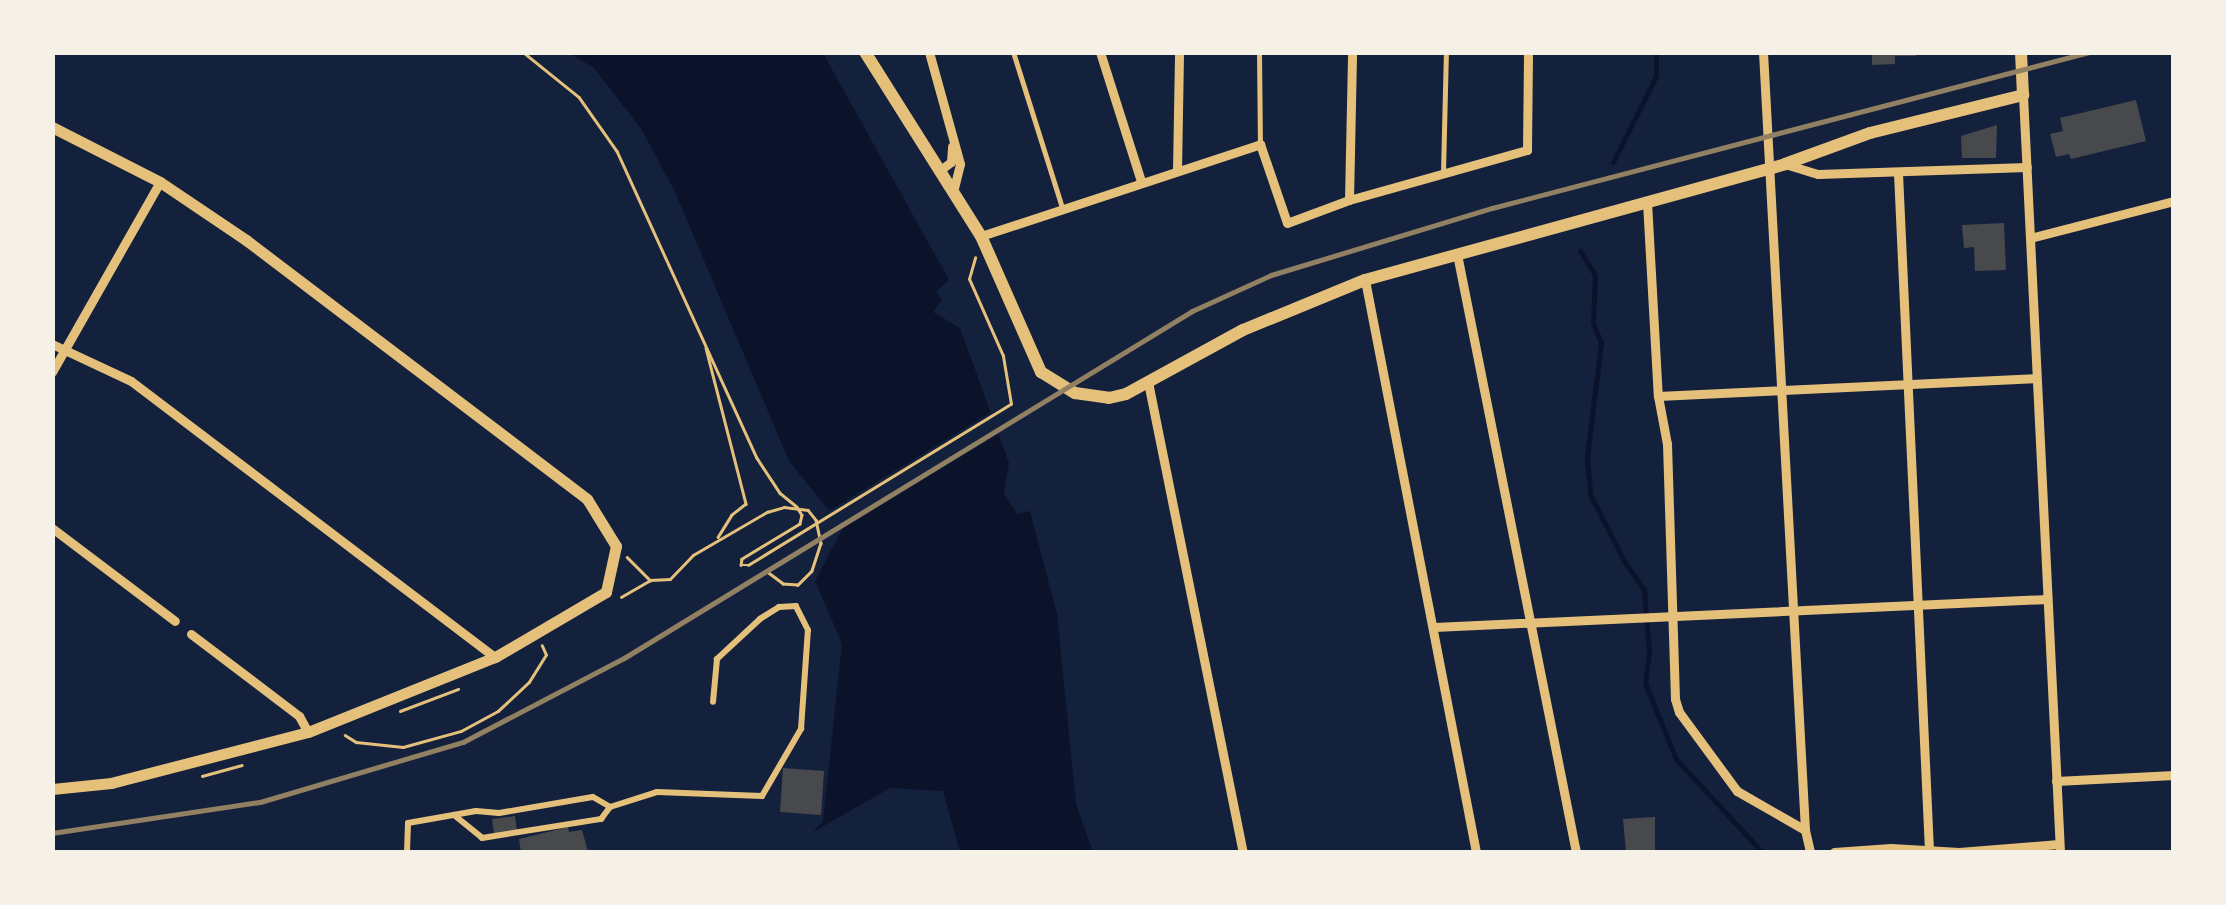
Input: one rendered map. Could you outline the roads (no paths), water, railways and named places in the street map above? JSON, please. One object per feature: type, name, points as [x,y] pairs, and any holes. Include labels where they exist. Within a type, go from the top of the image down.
[{"type":"main road","points":[[866,52],[981,236],[1033,360],[1062,388],[1108,398],[1148,382],[1243,330],[1365,280],[1769,169],[1870,133],[2023,95],[2020,52]]},
{"type":"street","points":[[929,52],[960,164],[953,192]]},
{"type":"street","points":[[1100,52],[1141,181]]},
{"type":"street","points":[[1178,52],[1178,170]]},
{"type":"street","points":[[1349,200],[1352,52]]},
{"type":"street","points":[[981,236],[1062,206],[1260,144],[1287,222],[1349,200],[1527,150],[1528,52]]},
{"type":"street","points":[[1763,52],[1792,609],[1805,830],[1810,852]]},
{"type":"street","points":[[1834,852],[2059,848],[2023,95]]},
{"type":"street","points":[[52,127],[160,182],[246,240],[588,499],[616,546],[606,592],[495,657],[308,732],[110,782],[52,789]]},
{"type":"street","points":[[939,171],[951,162],[953,138]]},
{"type":"street","points":[[1786,164],[1818,174],[2027,168]]},
{"type":"street","points":[[1898,173],[1929,851]]},
{"type":"street","points":[[52,372],[160,182]]},
{"type":"street","points":[[1647,202],[1658,396],[1667,444],[1679,712],[1736,792],[1805,830]]},
{"type":"street","points":[[2030,238],[2174,202]]},
{"type":"street","points":[[1457,254],[1576,852]]},
{"type":"street","points":[[1365,280],[1476,852]]},
{"type":"street","points":[[52,344],[130,381],[495,657]]},
{"type":"street","points":[[1658,396],[2034,378]]},
{"type":"street","points":[[1148,382],[1244,852]]},
{"type":"street","points":[[52,528],[176,622]]},
{"type":"street","points":[[1434,627],[2046,599]]},
{"type":"street","points":[[454,815],[482,838],[601,819],[610,807],[657,792],[762,796],[801,729],[808,630],[796,606],[779,607],[760,619],[717,660],[714,702]]},
{"type":"street","points":[[190,634],[299,716],[308,732]]},
{"type":"street","points":[[2056,782],[2174,775]]},
{"type":"street","points":[[407,852],[408,823],[476,810],[499,813],[592,797],[610,807]]},
{"type":"lane","points":[[1012,52],[1062,206]]},
{"type":"lane","points":[[1259,52],[1260,144]]},
{"type":"lane","points":[[1443,172],[1446,52]]},
{"type":"water","points":[[569,53],[823,53],[949,280],[936,292],[942,300],[933,312],[960,328],[1009,463],[1004,494],[1017,514],[1030,511],[1057,614],[1076,804],[1093,852],[960,852],[943,791],[890,788],[813,832],[823,821],[842,644],[815,581],[843,528],[789,461],[675,192],[642,130],[594,68]]},
{"type":"waterway","points":[[1613,162],[1656,76],[1656,52]]},
{"type":"waterway","points":[[1580,251],[1595,275],[1593,323],[1601,343],[1587,457],[1590,494],[1624,561],[1644,590],[1649,652],[1645,683],[1676,759],[1762,852]]},
{"type":"railway","points":[[52,833],[260,802],[463,742],[624,658],[1192,311],[1271,275],[1492,208],[2089,52]]}]
